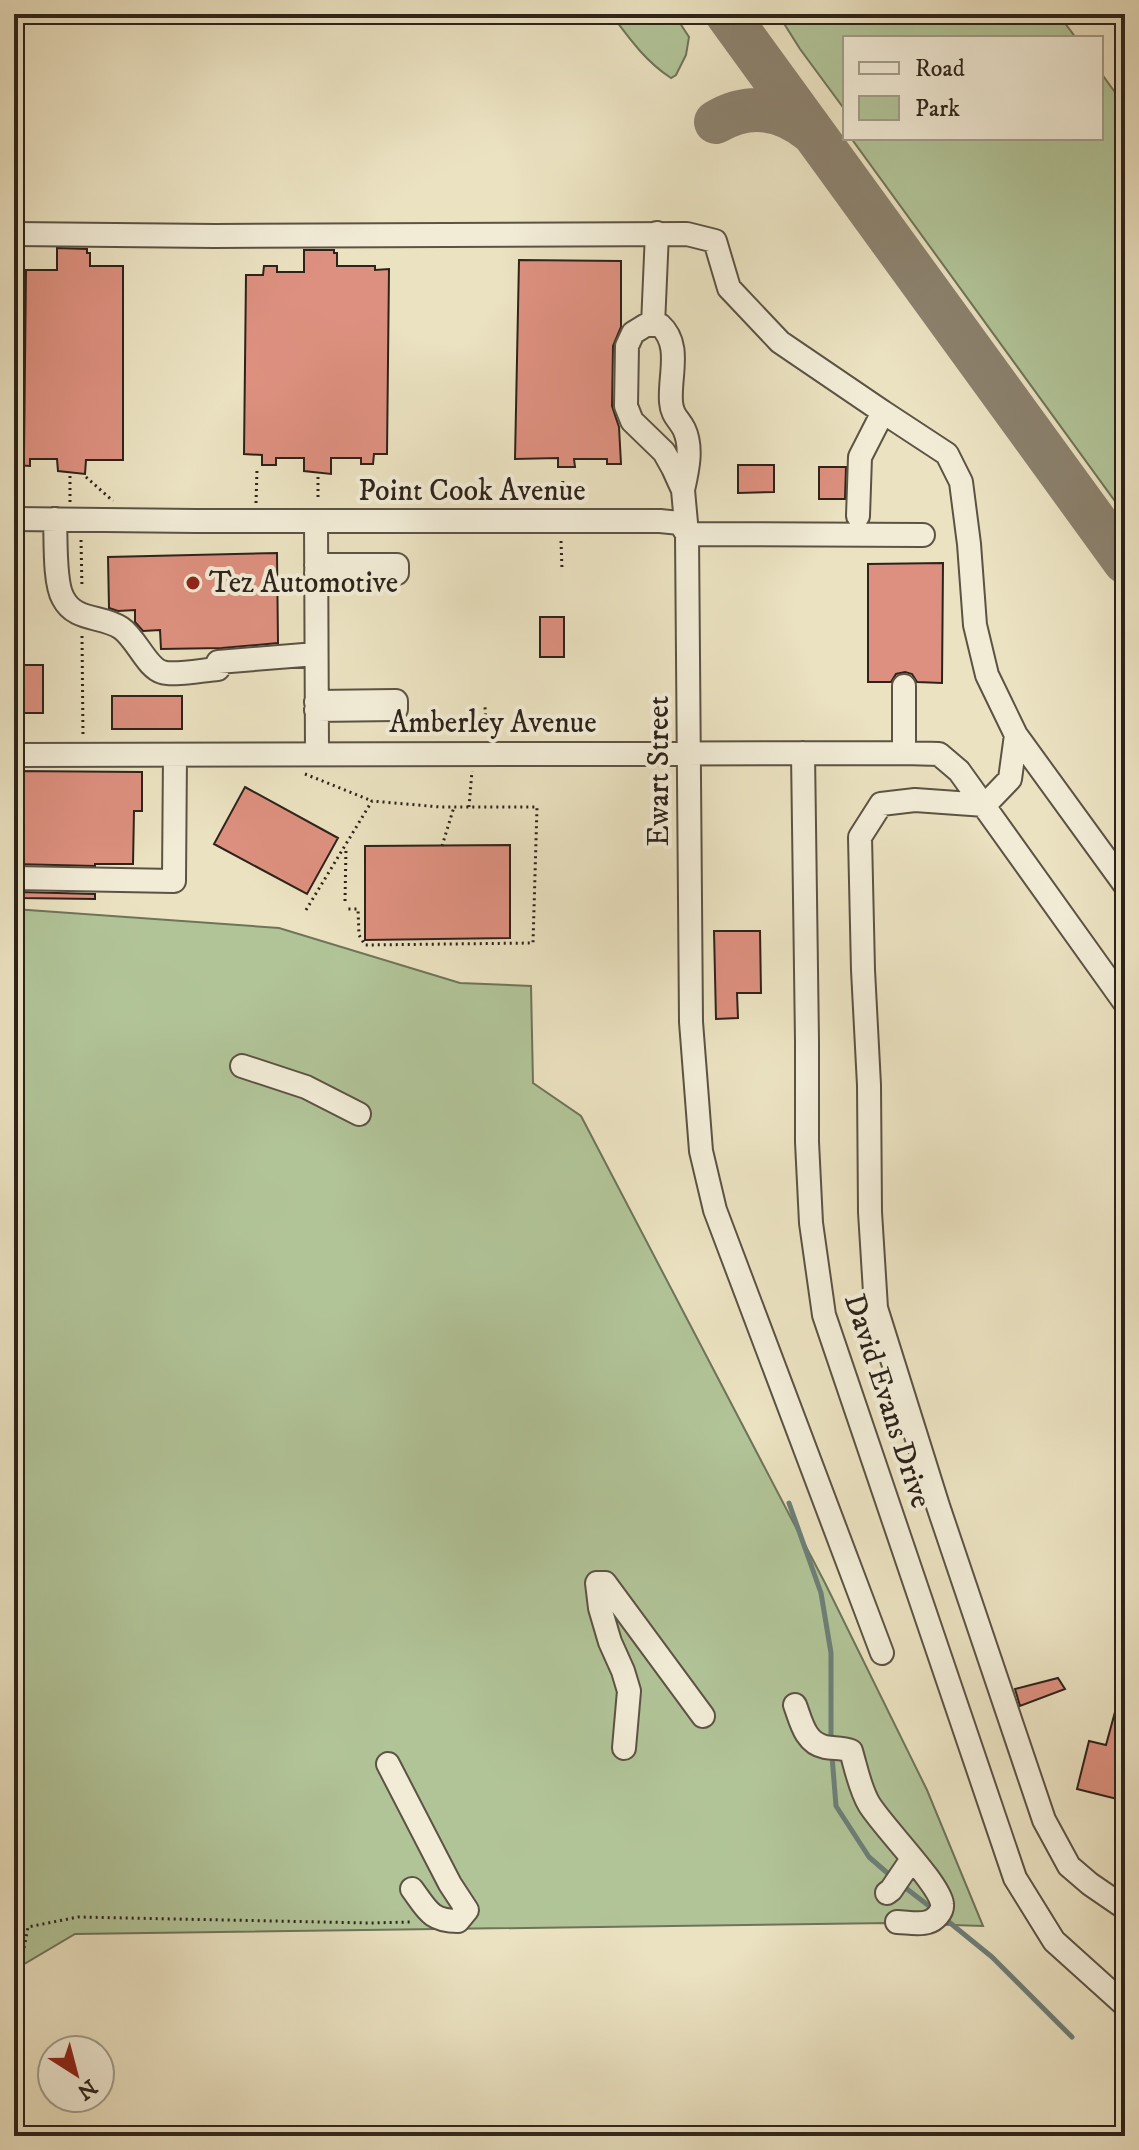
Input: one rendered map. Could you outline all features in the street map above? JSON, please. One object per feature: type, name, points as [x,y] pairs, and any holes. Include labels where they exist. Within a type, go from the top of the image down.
[{"type":"street","points":[[653,325],[657,233]]},
{"type":"street","points":[[14,234],[657,233],[687,234],[715,241],[729,288],[780,342],[947,454],[961,482],[975,625],[987,675],[1016,735],[1125,885]]},
{"type":"street","points":[[646,325],[660,325],[674,343],[671,404],[676,419],[684,429],[688,451],[683,490],[664,452],[632,421],[626,406],[627,346],[633,333],[646,325]]},
{"type":"street","points":[[858,516],[860,457],[883,412]]},
{"type":"street","name":"Ewart Street","points":[[683,490],[687,534],[691,1022],[701,1151],[715,1210],[882,1653]]},
{"type":"street","points":[[317,511],[317,753]]},
{"type":"street","name":"Point Cook Avenue","points":[[14,519],[63,514],[196,521],[317,511],[660,521],[680,523],[687,534],[923,535]]},
{"type":"street","points":[[63,514],[59,586],[64,601],[78,613],[124,630],[159,671],[218,669],[218,662],[316,654]]},
{"type":"street","points":[[316,569],[397,569]]},
{"type":"street","points":[[904,686],[904,753]]},
{"type":"street","points":[[316,706],[396,705]]},
{"type":"street","points":[[1016,735],[1010,779],[985,805],[915,800],[881,804],[860,837],[870,1212],[876,1308],[938,1506],[1044,1820],[1069,1866],[1125,1908]]},
{"type":"street","name":"David Evans Drive","points":[[803,753],[807,1142],[811,1223],[824,1315],[1015,1878],[1054,1941],[1125,2005]]},
{"type":"street","name":"Amberley Avenue","points":[[14,755],[934,753],[946,759],[966,779],[1125,1003]]},
{"type":"street","points":[[14,878],[174,881],[175,755]]},
{"type":"street","points":[[242,1066],[306,1087],[359,1114]]},
{"type":"street","points":[[624,1748],[629,1691],[610,1642],[600,1608],[597,1583],[605,1583],[703,1716]]},
{"type":"street","points":[[795,1705],[807,1735],[816,1744],[851,1751],[898,1879],[934,1886],[942,1902],[938,1914],[926,1924],[897,1922]]},
{"type":"street","points":[[388,1764],[450,1884],[467,1910],[458,1921],[442,1921],[431,1915],[412,1889]]},
{"type":"path","points":[[256,511],[257,469]]},
{"type":"path","points":[[63,514],[70,476]]},
{"type":"path","points":[[86,477],[115,503]]},
{"type":"path","points":[[317,511],[318,477]]},
{"type":"path","points":[[306,910],[372,801],[454,807],[537,807],[533,943],[365,945],[359,935],[358,909],[346,909]]},
{"type":"path","points":[[442,846],[454,807]]},
{"type":"path","points":[[345,901],[346,844]]},
{"type":"path","points":[[14,2001],[28,1927],[78,1917],[370,1923],[442,1921]]},
{"type":"green space","points":[[611,14],[674,14],[689,37],[686,55],[676,75],[671,78],[653,64]]},
{"type":"green space","points":[[778,14],[1058,14],[1074,36],[843,36],[843,107]]},
{"type":"green space","points":[[1103,76],[1125,106],[1125,515],[852,140],[1103,140]]},
{"type":"green space","points":[[14,909],[279,928],[460,983],[531,986],[533,1083],[581,1116],[825,1583],[927,1790],[983,1926],[889,1923],[75,1934],[14,1970]]},
{"type":"building","points":[[57,248],[87,249],[90,266],[123,266],[123,460],[86,460],[85,474],[58,471],[57,459],[30,459],[30,466],[14,465],[14,453],[24,453],[26,270],[57,270]]},
{"type":"building","points":[[304,250],[334,250],[337,266],[389,269],[387,454],[374,454],[373,464],[361,464],[361,458],[331,458],[331,474],[304,471],[304,458],[276,458],[276,465],[262,465],[262,455],[244,454],[246,275],[263,275],[264,266],[277,266],[277,272],[304,272]]},
{"type":"building","points":[[519,260],[621,261],[621,327],[613,346],[612,406],[619,427],[621,464],[607,464],[607,459],[574,459],[575,467],[558,467],[558,458],[515,459]]},
{"type":"building","points":[[738,465],[774,465],[774,492],[738,493]]},
{"type":"building","points":[[819,467],[846,467],[845,499],[819,499]]},
{"type":"building","name":"Tez Automotive","points":[[277,553],[278,643],[161,649],[160,630],[143,631],[135,622],[135,610],[109,608],[108,557]]},
{"type":"building","points":[[943,563],[942,683],[917,682],[912,674],[905,672],[896,674],[891,682],[868,682],[868,564]]},
{"type":"building","points":[[540,617],[564,617],[564,657],[540,657]]},
{"type":"building","points":[[14,665],[43,665],[43,713],[14,713]]},
{"type":"building","points":[[112,696],[182,696],[182,729],[112,729]]},
{"type":"building","points":[[14,771],[142,772],[142,811],[134,811],[133,864],[14,864]]},
{"type":"building","points":[[245,787],[338,838],[307,894],[214,844]]},
{"type":"building","points":[[510,845],[510,938],[365,940],[365,846]]},
{"type":"building","points":[[19,892],[95,894],[95,899],[19,898]]},
{"type":"building","points":[[714,931],[760,931],[761,993],[737,993],[738,1018],[716,1019]]},
{"type":"building","points":[[1058,1678],[1065,1689],[1020,1706],[1015,1689]]},
{"type":"building","points":[[1121,1690],[1125,1690],[1122,1749],[1125,1750],[1125,1801],[1077,1789],[1089,1741],[1106,1745]]},
{"type":"waterway","points":[[789,1503],[821,1593],[831,1653],[831,1742]]},
{"type":"waterway","points":[[832,1756],[836,1806],[869,1857],[892,1877]]},
{"type":"waterway","points":[[903,1886],[933,1909]]},
{"type":"waterway","points":[[944,1918],[992,1957],[1072,2037]]},
{"type":"taxiway","points":[[727,14],[1125,562]]},
{"type":"taxiway","points":[[716,122],[741,112],[766,110],[789,118],[812,132]]},
{"type":"place","name":"Tez Automotive","points":[[193,583]]}]
